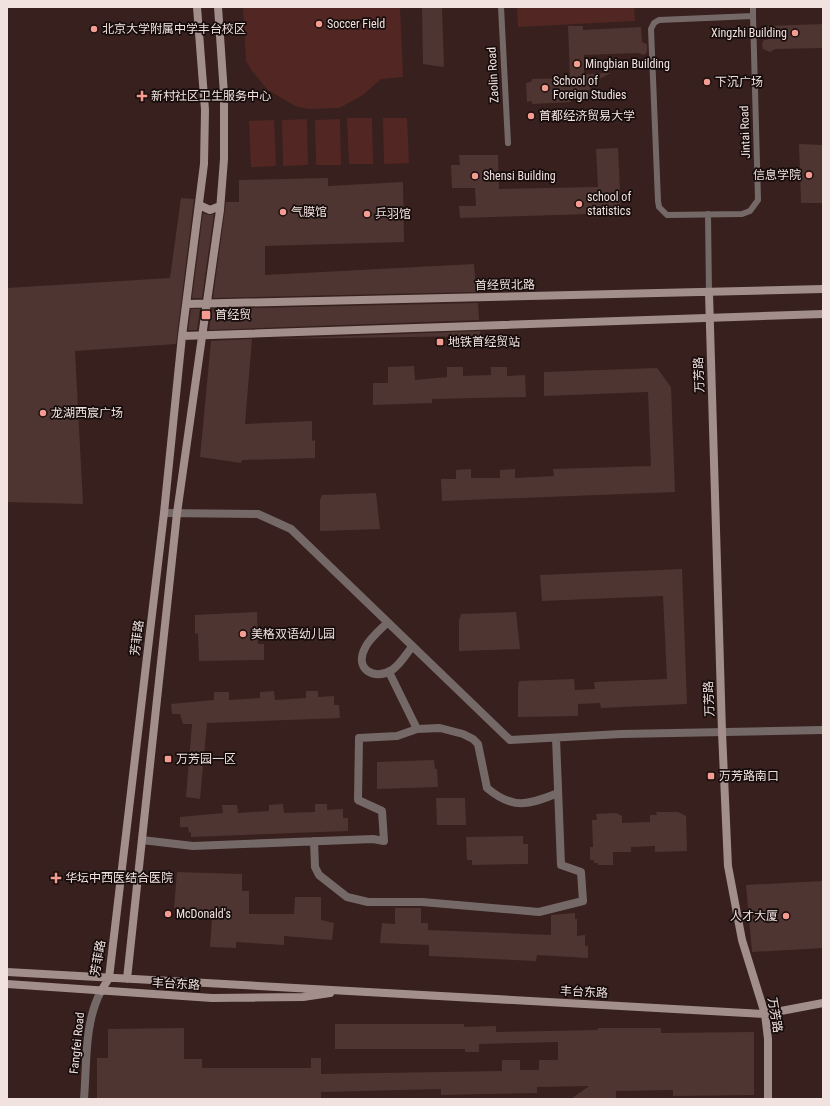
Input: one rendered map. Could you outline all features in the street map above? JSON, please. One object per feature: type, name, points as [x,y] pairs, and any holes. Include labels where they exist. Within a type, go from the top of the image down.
[{"type":"street","name":"芳菲路","points":[[101,991],[109,978],[164,513],[182,336],[188,304],[204,164],[205,110],[197,7]]},
{"type":"street","points":[[127,979],[177,513],[220,206],[224,159],[224,94],[218,7]]},
{"type":"street","points":[[200,205],[210,210],[220,206]]},
{"type":"street","name":"首经贸北路","points":[[188,304],[823,289]]},
{"type":"street","name":"万芳路","points":[[709,292],[722,732],[730,884],[742,940],[765,1014],[768,1039],[768,1099]]},
{"type":"street","points":[[182,336],[823,314]]},
{"type":"street","points":[[164,513],[258,514],[291,529],[510,740],[620,734],[823,730]]},
{"type":"street","points":[[387,623],[365,647],[361,658],[361,664],[366,671],[375,674],[384,674],[389,672],[394,669],[412,647]]},
{"type":"street","points":[[389,672],[417,728]]},
{"type":"street","points":[[142,840],[193,846],[373,839],[384,841],[382,811],[358,800],[359,738],[397,736],[417,728],[440,728],[463,734],[473,739],[480,750],[487,788],[498,797],[517,804],[540,800],[558,793]]},
{"type":"street","points":[[314,841],[315,867],[319,875],[347,897],[368,902],[422,902],[539,912],[583,901],[581,872],[560,865],[556,738]]},
{"type":"street","name":"丰台东路","points":[[7,972],[303,987],[343,992],[765,1014],[823,1003]]},
{"type":"street","name":"芳菲路","points":[[101,991],[127,979]]},
{"type":"street","name":"丰台东路","points":[[7,984],[212,998],[302,997],[343,992]]},
{"type":"street","name":"Fangfei Road","points":[[84,1099],[90,1018],[94,1003],[101,991]]},
{"type":"lane","name":"Zaolin Road","points":[[501,7],[508,143]]},
{"type":"lane","name":"Jintai Road","points":[[753,7],[758,200],[750,211],[742,214],[667,215],[659,208],[651,29],[654,23],[659,20],[753,16]]},
{"type":"lane","points":[[708,214],[709,292]]},
{"type":"shaded area","points":[[243,7],[400,7],[403,77],[381,79],[363,95],[339,108],[308,109],[295,106],[268,90],[252,71],[246,61]]},
{"type":"shaded area","points":[[517,7],[634,7],[635,21],[518,27]]},
{"type":"shaded area","points":[[347,118],[372,118],[373,164],[349,164]]},
{"type":"shaded area","points":[[383,118],[407,118],[409,163],[384,164]]},
{"type":"shaded area","points":[[307,119],[308,165],[283,166],[282,120]]},
{"type":"shaded area","points":[[340,119],[341,165],[316,165],[315,120]]},
{"type":"shaded area","points":[[274,120],[276,166],[251,167],[249,121]]},
{"type":"building","points":[[422,7],[442,7],[444,67],[423,64]]},
{"type":"building","name":"Xingzhi Building","points":[[823,24],[823,48],[775,49],[770,52],[763,49],[762,44],[764,40],[768,40],[767,26]]},
{"type":"building","name":"Mingbian Building","points":[[568,26],[583,26],[583,30],[641,27],[642,42],[647,44],[647,52],[644,55],[638,53],[584,55],[584,74],[611,73],[589,84],[590,90],[571,91],[571,102],[532,104],[532,101],[527,102],[526,83],[531,82],[532,79],[570,78]]},
{"type":"building","points":[[799,144],[823,145],[823,203],[801,203]]},
{"type":"building","name":"Shensi Building","points":[[618,148],[621,213],[460,218],[459,206],[476,206],[475,188],[452,188],[451,165],[460,165],[459,155],[498,155],[499,189],[598,187],[596,149]]},
{"type":"building","points":[[328,178],[328,186],[403,182],[404,242],[265,246],[265,275],[474,264],[476,292],[213,298],[226,202],[239,202],[239,180]]},
{"type":"building","points":[[181,198],[194,199],[176,344],[75,351],[83,504],[7,502],[7,288],[170,278]]},
{"type":"building","points":[[203,213],[210,215],[214,214],[202,298],[192,298]]},
{"type":"building","points":[[478,303],[479,320],[209,330],[212,309]]},
{"type":"building","points":[[191,309],[200,309],[197,330],[188,330]]},
{"type":"building","points":[[480,331],[481,336],[268,339]]},
{"type":"building","points":[[252,339],[245,424],[312,421],[312,441],[315,440],[315,458],[242,460],[241,463],[200,457],[211,341],[207,341]]},
{"type":"building","points":[[414,366],[415,380],[447,377],[447,367],[463,367],[463,376],[491,375],[491,367],[507,367],[507,376],[525,375],[526,397],[432,399],[432,403],[373,405],[373,383],[388,383],[388,367]]},
{"type":"building","points":[[657,368],[671,387],[675,492],[442,501],[441,479],[456,479],[456,470],[471,469],[471,478],[500,478],[500,470],[515,469],[515,478],[554,476],[553,469],[651,466],[648,392],[544,396],[544,372]]},
{"type":"building","points":[[376,493],[380,529],[320,531],[320,500],[322,495]]},
{"type":"building","points":[[682,569],[687,704],[601,708],[600,703],[578,704],[578,716],[518,717],[519,681],[574,679],[575,690],[595,689],[594,682],[667,679],[663,596],[542,601],[540,575]]},
{"type":"building","points":[[257,612],[258,644],[264,644],[264,660],[199,661],[198,633],[195,634],[195,615]]},
{"type":"building","points":[[516,612],[520,649],[459,651],[459,620],[461,614]]},
{"type":"building","points":[[274,691],[275,700],[306,698],[306,691],[318,691],[318,697],[334,696],[334,705],[339,705],[340,718],[207,723],[200,799],[186,797],[192,724],[183,724],[180,714],[172,714],[171,704],[214,700],[214,692],[229,692],[229,700],[260,698],[260,692]]},
{"type":"building","points":[[434,760],[435,769],[437,769],[438,787],[377,789],[377,762]]},
{"type":"building","points":[[436,798],[465,798],[466,825],[437,825]]},
{"type":"building","points":[[283,804],[284,813],[315,812],[315,804],[327,804],[327,810],[343,809],[343,818],[348,818],[348,831],[191,837],[191,832],[189,833],[188,827],[180,827],[180,817],[223,813],[222,805],[237,805],[238,813],[269,811],[269,805]]},
{"type":"building","points":[[656,812],[678,812],[686,816],[687,851],[655,852],[655,846],[631,847],[631,852],[613,852],[613,865],[598,865],[598,863],[594,863],[594,860],[590,860],[590,847],[593,847],[592,820],[597,820],[596,814],[616,813],[622,816],[622,823],[650,822],[650,815],[657,815]]},
{"type":"building","points":[[523,836],[523,844],[528,844],[528,864],[472,865],[472,860],[467,860],[466,837]]},
{"type":"building","points":[[177,872],[242,874],[242,891],[249,891],[249,914],[294,914],[295,897],[321,897],[321,920],[334,923],[332,940],[284,936],[284,945],[236,942],[236,948],[210,947],[212,918],[189,910],[174,908]]},
{"type":"building","name":"人才大厦","points":[[823,881],[823,948],[752,952],[746,885]]},
{"type":"building","points":[[395,908],[421,908],[421,923],[428,923],[428,930],[551,935],[551,915],[575,913],[575,919],[577,919],[577,936],[585,935],[585,946],[588,946],[588,958],[537,955],[536,961],[429,956],[429,945],[380,943],[382,923],[395,924]]},
{"type":"building","points":[[335,1024],[464,1024],[464,1027],[496,1026],[496,1032],[598,1030],[598,1028],[661,1028],[661,1033],[754,1032],[754,1095],[673,1096],[673,1090],[616,1091],[616,1099],[571,1099],[589,1086],[537,1087],[537,1093],[441,1095],[441,1089],[321,1092],[321,1099],[97,1099],[97,1058],[108,1058],[108,1029],[184,1028],[184,1059],[202,1059],[202,1068],[311,1068],[311,1058],[321,1058],[321,1074],[502,1071],[502,1060],[520,1060],[520,1070],[539,1070],[539,1060],[558,1060],[558,1042],[479,1044],[479,1052],[465,1052],[465,1049],[335,1049]]},
{"type":"place","name":"Soccer Field","points":[[319,24]]},
{"type":"place","name":"北京大学附属中学丰台校区","points":[[94,29]]},
{"type":"place","name":"Xingzhi Building","points":[[795,33]]},
{"type":"place","name":"Mingbian Building","points":[[577,64]]},
{"type":"place","name":"下沉广场","points":[[707,82]]},
{"type":"place","name":"School of Foreign Studies","points":[[545,88]]},
{"type":"place","name":"新村社区卫生服务中心","points":[[142,96]]},
{"type":"place","name":"首都经济贸易大学","points":[[531,116]]},
{"type":"place","name":"信息学院","points":[[809,175]]},
{"type":"place","name":"Shensi Building","points":[[475,176]]},
{"type":"place","name":"school of statistics","points":[[579,204]]},
{"type":"place","name":"气膜馆","points":[[283,212]]},
{"type":"place","name":"乒羽馆","points":[[367,214]]},
{"type":"place","name":"首经贸","points":[[206,315]]},
{"type":"place","name":"地铁首经贸站","points":[[440,342]]},
{"type":"place","name":"龙湖西宸广场","points":[[43,413]]},
{"type":"place","name":"美格双语幼儿园","points":[[243,634]]},
{"type":"place","name":"万芳园一区","points":[[168,759]]},
{"type":"place","name":"万芳路南口","points":[[711,776]]},
{"type":"place","name":"华坛中西医结合医院","points":[[56,878]]},
{"type":"place","name":"McDonald's","points":[[168,914]]},
{"type":"place","name":"人才大厦","points":[[786,916]]}]
